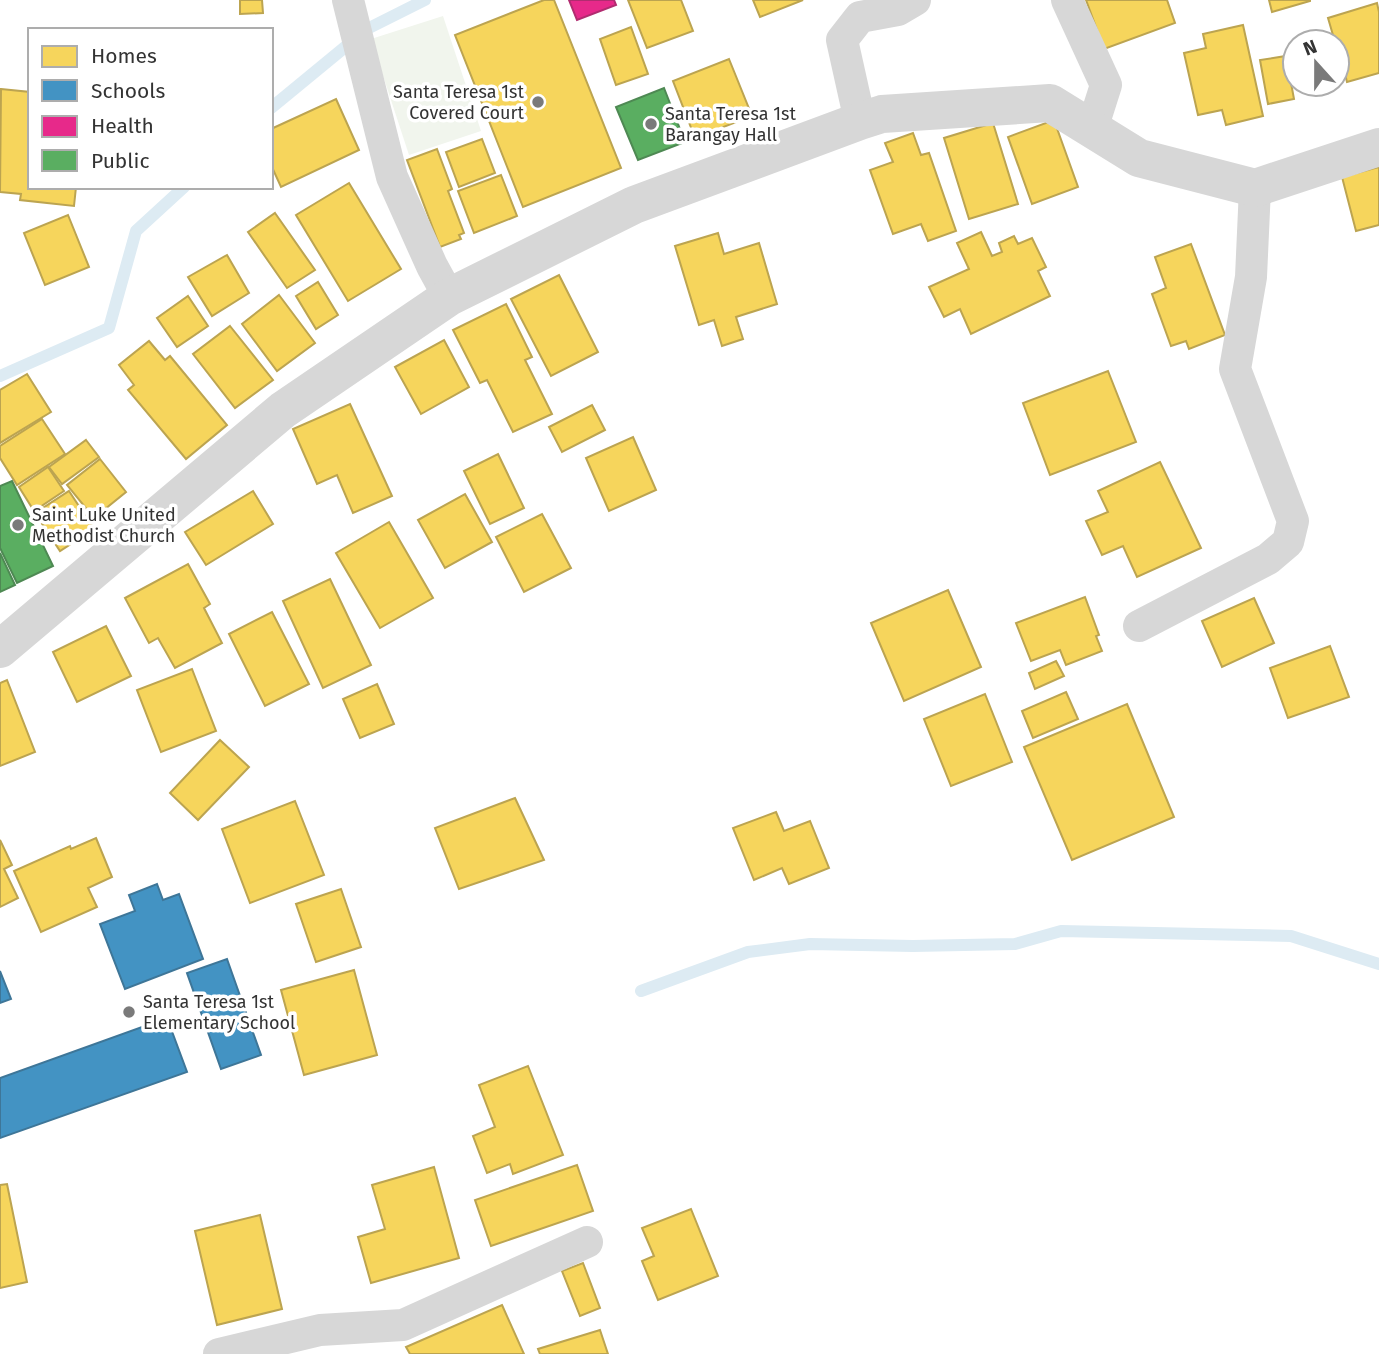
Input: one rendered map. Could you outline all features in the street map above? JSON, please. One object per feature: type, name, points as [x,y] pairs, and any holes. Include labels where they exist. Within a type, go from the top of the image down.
[{"type":"street","points":[[859,121],[842,40],[860,17],[898,10],[915,0]]},
{"type":"street","points":[[1067,0],[1106,85],[1093,129]]},
{"type":"street","points":[[351,15],[392,177],[449,297]]},
{"type":"street","points":[[0,649],[284,410],[449,297],[634,205],[859,121],[882,114],[1050,103],[1139,158],[1255,188],[1379,147]]},
{"type":"street","points":[[1139,626],[1268,559],[1289,542],[1293,521],[1235,369],[1251,277],[1255,188]]},
{"type":"street","points":[[219,1354],[320,1330],[403,1325],[587,1242]]},
{"type":"shaded area","points":[[443,16],[481,131],[409,155],[371,39]]},
{"type":"building: Homes","points":[[240,0],[262,0],[263,13],[240,14]]},
{"type":"building: Homes","name":"Santa Teresa 1st Covered Court","points":[[544,0],[554,0],[621,168],[523,207],[455,35]]},
{"type":"building: Homes","points":[[628,0],[681,0],[693,31],[647,48]]},
{"type":"building: Homes","points":[[753,0],[803,0],[760,17]]},
{"type":"building: Homes","points":[[1086,0],[1167,0],[1175,23],[1104,49]]},
{"type":"building: Homes","points":[[1269,0],[1310,0],[1310,1],[1272,12]]},
{"type":"building: Homes","points":[[1377,3],[1379,73],[1351,81],[1351,28],[1331,28],[1328,18]]},
{"type":"building: Homes","points":[[1243,25],[1263,116],[1226,125],[1222,110],[1198,115],[1184,53],[1206,48],[1203,34]]},
{"type":"building: Homes","points":[[631,27],[648,74],[616,85],[600,39]]},
{"type":"building: Homes","points":[[1281,57],[1281,98],[1294,99],[1268,104],[1260,60]]},
{"type":"building: Homes","points":[[729,59],[752,116],[695,138],[673,81]]},
{"type":"building: Homes","points":[[1,89],[28,92],[28,189],[76,189],[74,206],[20,200],[21,194],[0,192]]},
{"type":"building: Homes","points":[[336,99],[359,150],[281,187],[273,169],[273,128]]},
{"type":"building: Homes","points":[[1054,120],[1078,187],[1032,204],[1008,137]]},
{"type":"building: Homes","points":[[993,123],[1018,204],[969,219],[944,138]]},
{"type":"building: Homes","points":[[913,133],[921,155],[929,153],[956,231],[928,241],[921,224],[893,234],[870,170],[893,162],[885,143]]},
{"type":"building: Homes","points":[[482,139],[495,173],[459,187],[446,152]]},
{"type":"building: Homes","points":[[437,149],[452,189],[448,191],[464,233],[459,235],[461,239],[440,247],[407,160]]},
{"type":"building: Homes","points":[[1379,167],[1379,225],[1356,231],[1342,177]]},
{"type":"building: Homes","points":[[501,175],[517,216],[474,233],[458,191]]},
{"type":"building: Homes","points":[[349,183],[401,269],[348,301],[296,215]]},
{"type":"building: Homes","points":[[275,213],[315,270],[287,288],[248,232]]},
{"type":"building: Homes","points":[[68,215],[89,267],[45,285],[24,233]]},
{"type":"building: Homes","points":[[981,232],[992,256],[1002,252],[999,243],[1014,236],[1018,244],[1032,238],[1046,267],[1038,271],[1050,296],[971,334],[960,309],[944,317],[929,287],[969,269],[957,243]]},
{"type":"building: Homes","points":[[718,233],[724,254],[759,243],[777,304],[736,317],[743,339],[722,346],[714,320],[699,325],[675,246]]},
{"type":"building: Homes","points":[[1191,244],[1225,335],[1189,349],[1186,341],[1171,346],[1152,294],[1166,288],[1155,257]]},
{"type":"building: Homes","points":[[227,255],[249,293],[212,316],[188,277]]},
{"type":"building: Homes","points":[[559,275],[598,352],[551,376],[511,299]]},
{"type":"building: Homes","points":[[318,282],[338,315],[316,329],[296,296]]},
{"type":"building: Homes","points":[[279,295],[315,343],[277,371],[242,324]]},
{"type":"building: Homes","points":[[188,296],[208,326],[177,347],[157,318]]},
{"type":"building: Homes","points":[[506,304],[532,357],[525,360],[552,414],[513,432],[487,380],[480,383],[453,330]]},
{"type":"building: Homes","points":[[230,326],[273,380],[235,408],[193,354]]},
{"type":"building: Homes","points":[[444,340],[469,387],[421,414],[395,367]]},
{"type":"building: Homes","points":[[149,341],[165,360],[170,356],[227,425],[186,459],[128,390],[134,385],[119,365]]},
{"type":"building: Homes","points":[[1108,371],[1136,442],[1050,475],[1023,403]]},
{"type":"building: Homes","points":[[27,374],[51,412],[0,443],[0,390]]},
{"type":"building: Homes","points":[[350,404],[392,496],[353,513],[337,475],[317,484],[293,429]]},
{"type":"building: Homes","points":[[592,405],[605,430],[562,452],[549,427]]},
{"type":"building: Homes","points":[[42,419],[65,454],[17,485],[0,458],[0,446]]},
{"type":"building: Homes","points":[[633,437],[656,490],[609,511],[586,458]]},
{"type":"building: Homes","points":[[86,440],[99,457],[62,484],[49,467]]},
{"type":"building: Homes","points":[[498,454],[524,508],[490,524],[464,471]]},
{"type":"building: Homes","points":[[100,459],[126,492],[94,518],[67,485]]},
{"type":"building: Homes","points":[[1160,462],[1201,548],[1137,577],[1123,546],[1102,555],[1086,521],[1108,512],[1098,491]]},
{"type":"building: Homes","points":[[48,467],[64,491],[34,511],[19,487]]},
{"type":"building: Homes","points":[[69,491],[94,529],[60,551],[35,513]]},
{"type":"building: Homes","points":[[253,491],[273,524],[206,565],[185,532]]},
{"type":"building: Homes","points":[[465,494],[492,542],[445,568],[418,520]]},
{"type":"building: Homes","points":[[542,514],[571,568],[524,592],[496,537]]},
{"type":"building: Homes","points":[[389,522],[433,598],[380,628],[336,553]]},
{"type":"building: Homes","points":[[188,564],[210,604],[204,608],[222,643],[175,668],[158,638],[149,643],[125,598]]},
{"type":"building: Homes","points":[[330,579],[371,665],[323,688],[283,601]]},
{"type":"building: Homes","points":[[948,590],[981,667],[904,701],[871,623]]},
{"type":"building: Homes","points":[[1085,597],[1102,651],[1066,665],[1060,650],[1031,661],[1016,623]]},
{"type":"building: Homes","points":[[1254,598],[1274,643],[1222,667],[1202,621]]},
{"type":"building: Homes","points":[[272,612],[309,684],[265,706],[229,634]]},
{"type":"building: Homes","points":[[106,626],[131,676],[77,702],[53,652]]},
{"type":"building: Homes","points":[[1330,646],[1349,697],[1288,718],[1270,668]]},
{"type":"building: Homes","points":[[1056,661],[1064,676],[1035,689],[1029,673]]},
{"type":"building: Homes","points":[[192,669],[216,731],[161,752],[137,690]]},
{"type":"building: Homes","points":[[7,680],[35,752],[0,766],[0,683]]},
{"type":"building: Homes","points":[[377,684],[394,724],[360,738],[343,699]]},
{"type":"building: Homes","points":[[1066,692],[1078,719],[1033,738],[1022,711]]},
{"type":"building: Homes","points":[[985,694],[1012,762],[951,786],[924,719]]},
{"type":"building: Homes","points":[[1127,704],[1174,817],[1072,860],[1024,747]]},
{"type":"building: Homes","points":[[220,740],[249,767],[198,820],[170,793]]},
{"type":"building: Homes","points":[[515,798],[544,860],[459,889],[435,828]]},
{"type":"building: Homes","points":[[295,801],[324,875],[250,903],[222,829]]},
{"type":"building: Homes","points":[[776,812],[784,831],[810,821],[829,868],[789,884],[782,868],[754,880],[733,828]]},
{"type":"building: Homes","points":[[96,838],[112,877],[88,888],[97,907],[41,932],[14,871],[70,846],[71,849]]},
{"type":"building: Homes","points":[[0,840],[12,865],[4,869],[18,898],[0,907]]},
{"type":"building: Homes","points":[[341,889],[361,947],[316,962],[296,904]]},
{"type":"building: Homes","points":[[354,970],[377,1055],[304,1075],[281,990]]},
{"type":"building: Homes","points":[[528,1066],[563,1155],[513,1174],[510,1164],[487,1173],[473,1136],[495,1127],[479,1085]]},
{"type":"building: Homes","points":[[577,1165],[593,1211],[491,1246],[475,1200]]},
{"type":"building: Homes","points":[[434,1167],[459,1258],[371,1283],[358,1237],[385,1229],[372,1185]]},
{"type":"building: Homes","points":[[7,1184],[27,1282],[0,1288],[0,1185]]},
{"type":"building: Homes","points":[[691,1209],[718,1276],[658,1300],[642,1261],[654,1256],[642,1228]]},
{"type":"building: Homes","points":[[260,1215],[282,1309],[217,1325],[195,1231]]},
{"type":"building: Homes","points":[[583,1263],[600,1308],[580,1316],[562,1271]]},
{"type":"building: Homes","points":[[502,1305],[524,1354],[410,1354],[406,1347]]},
{"type":"building: Homes","points":[[600,1330],[608,1354],[540,1354],[538,1349]]},
{"type":"building: Schools","points":[[157,884],[163,900],[179,894],[203,959],[125,989],[100,924],[135,911],[129,895]]},
{"type":"building: Schools","points":[[227,959],[261,1055],[221,1069],[187,973]]},
{"type":"building: Schools","points":[[0,971],[11,999],[0,1003]]},
{"type":"building: Schools","points":[[167,1018],[187,1072],[0,1138],[0,1078]]},
{"type":"building: Health","points":[[569,0],[614,0],[616,5],[577,20]]},
{"type":"building: Public","name":"Santa Teresa 1st Barangay Hall","points":[[664,88],[685,142],[638,160],[616,107]]},
{"type":"building: Public","name":"Saint Luke United Methodist Church","points":[[12,481],[53,566],[17,583],[0,548],[0,486]]},
{"type":"building: Public","points":[[0,553],[15,585],[0,592]]},
{"type":"waterway","points":[[273,106],[367,29],[425,0]]},
{"type":"waterway","points":[[0,376],[109,328],[136,231],[182,189]]},
{"type":"waterway","points":[[641,991],[748,952],[810,944],[1015,944],[1061,931],[1291,936],[1379,964]]},
{"type":"place","name":"Santa Teresa 1st Covered Court","points":[[538,102]]},
{"type":"place","name":"Santa Teresa 1st Barangay Hall","points":[[651,124]]},
{"type":"place","name":"Saint Luke United Methodist Church","points":[[18,525]]},
{"type":"place","name":"Santa Teresa 1st Elementary School","points":[[129,1012]]}]
